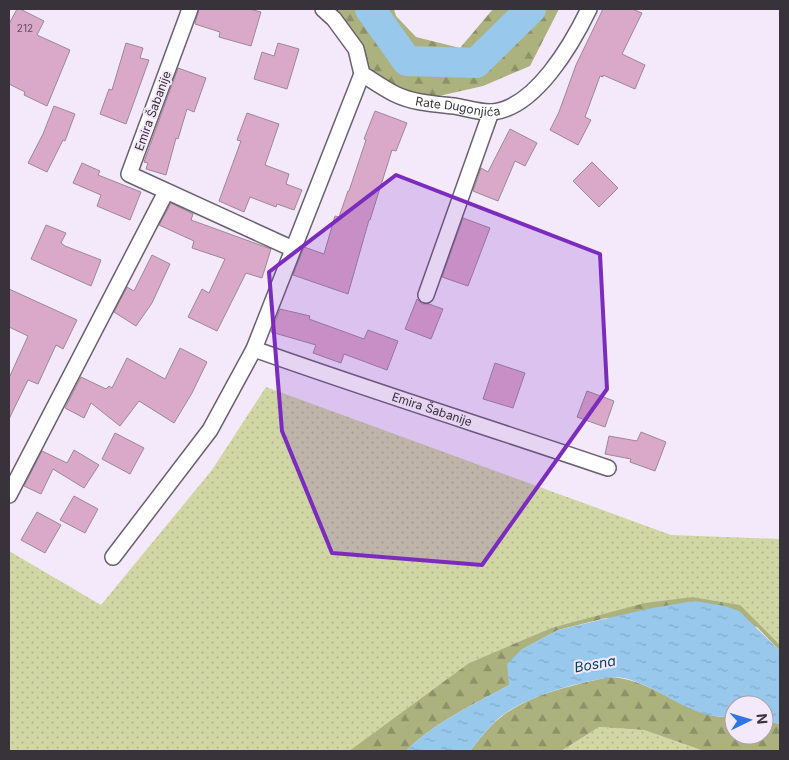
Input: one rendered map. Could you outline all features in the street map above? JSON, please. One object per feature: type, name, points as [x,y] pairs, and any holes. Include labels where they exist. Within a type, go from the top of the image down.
[{"type":"street","name":"Emira Šabanije","points":[[190,9],[129,174],[293,249]]},
{"type":"street","points":[[113,557],[210,430],[254,349],[362,74],[356,49],[334,19],[323,9]]},
{"type":"street","name":"Rate Dugonjića","points":[[362,74],[395,94],[418,101],[491,112],[509,108],[530,94],[546,77],[577,34],[589,9]]},
{"type":"street","points":[[426,294],[491,112]]},
{"type":"street","points":[[9,495],[166,192]]},
{"type":"street","name":"Emira Šabanije","points":[[254,349],[366,389],[480,424],[608,468]]},
{"type":"highlighted area","points":[[396,175],[600,254],[607,389],[482,565],[332,553],[282,431],[269,272]]},
{"type":"green space","points":[[320,9],[394,9],[396,16],[416,37],[460,48],[493,9],[559,9],[530,66],[483,86],[430,98],[375,81]]},
{"type":"green space","points":[[266,387],[671,535],[780,539],[780,645],[739,605],[693,597],[551,628],[469,663],[349,751],[9,751],[9,551],[101,605],[212,470]]},
{"type":"green space","points":[[693,597],[740,605],[780,645],[780,651],[757,627],[606,618],[558,630],[521,650],[509,685],[429,731],[406,751],[349,751],[469,663],[551,628],[645,603]]},
{"type":"green space","points":[[609,677],[622,678],[646,686],[691,708],[707,714],[724,716],[724,745],[774,745],[774,722],[780,724],[780,751],[704,751],[644,730],[599,727],[561,751],[470,751],[484,733],[513,709],[539,696],[581,683]]},
{"type":"green space","points":[[599,727],[644,730],[704,751],[561,751]]},
{"type":"water","name":"Bosna","points":[[694,601],[725,606],[739,611],[780,651],[780,724],[774,722],[774,695],[724,695],[724,717],[711,716],[686,707],[643,684],[625,678],[611,677],[567,687],[523,703],[500,717],[470,751],[406,751],[429,731],[509,685],[507,664],[521,650],[558,630],[647,609]]},
{"type":"building","points":[[17,9],[44,21],[37,35],[70,50],[47,106],[24,95],[25,92],[9,84],[9,24]]},
{"type":"building","points":[[199,9],[249,9],[261,12],[251,46],[219,37],[220,32],[195,24]]},
{"type":"building","points":[[603,9],[632,9],[642,13],[622,54],[645,65],[635,89],[603,75],[603,77],[600,76],[585,117],[591,120],[578,145],[550,130],[559,112],[576,65]]},
{"type":"building","points":[[126,43],[143,48],[140,58],[149,60],[126,124],[100,114],[109,89],[112,90]]},
{"type":"building","points":[[278,43],[299,49],[287,89],[254,79],[262,52],[274,56]]},
{"type":"building","points":[[178,68],[206,78],[194,112],[187,109],[178,139],[176,138],[166,175],[146,169],[148,163],[144,162]]},
{"type":"building","points":[[54,106],[75,114],[65,141],[63,140],[47,172],[28,163],[43,134]]},
{"type":"building","points":[[375,111],[407,123],[396,151],[392,150],[369,220],[348,294],[293,275],[304,247],[324,254],[335,216],[339,217],[349,191],[366,140],[364,139]]},
{"type":"building","points":[[247,113],[279,124],[265,165],[289,174],[286,184],[302,190],[294,210],[277,204],[276,207],[250,197],[244,212],[219,201],[241,141],[237,140]]},
{"type":"building","points":[[510,129],[537,143],[525,166],[515,161],[498,201],[473,191],[481,168],[488,172]]},
{"type":"building","points":[[592,162],[618,188],[599,207],[573,181]]},
{"type":"building","points":[[82,163],[100,171],[98,175],[141,192],[130,220],[97,206],[101,195],[73,183]]},
{"type":"building","points":[[171,203],[193,214],[191,220],[271,249],[262,278],[246,273],[217,331],[188,317],[202,289],[209,293],[225,259],[192,248],[194,241],[159,225]]},
{"type":"building","points":[[463,218],[490,228],[468,286],[442,277]]},
{"type":"building","points":[[46,225],[66,233],[61,243],[65,246],[101,260],[91,286],[31,259]]},
{"type":"building","points":[[152,255],[170,264],[152,303],[136,326],[114,312],[127,287],[134,291]]},
{"type":"building","points":[[9,289],[77,320],[63,349],[56,345],[38,384],[28,380],[9,419],[9,378],[28,336],[9,327]]},
{"type":"building","points":[[417,299],[422,304],[429,304],[443,309],[431,339],[405,329]]},
{"type":"building","points":[[280,309],[310,316],[309,319],[364,339],[368,330],[398,341],[387,370],[344,354],[341,363],[313,353],[316,345],[271,332]]},
{"type":"building","points":[[180,348],[207,362],[192,393],[174,423],[139,401],[120,426],[91,403],[84,418],[65,408],[81,377],[106,389],[109,386],[112,388],[127,358],[165,379]]},
{"type":"building","points":[[495,363],[525,373],[513,408],[483,399]]},
{"type":"building","points":[[587,391],[614,401],[605,427],[577,417]]},
{"type":"building","points":[[641,432],[666,442],[655,471],[630,462],[631,459],[605,454],[609,436],[637,441]]},
{"type":"building","points":[[115,433],[144,448],[130,474],[102,459]]},
{"type":"building","points":[[74,450],[99,465],[84,488],[53,469],[41,494],[24,486],[42,451],[67,463]]},
{"type":"building","points":[[74,496],[98,509],[85,533],[60,520]]},
{"type":"building","points":[[37,512],[61,525],[45,553],[21,540]]},
{"type":"waterway","points":[[370,9],[407,61],[476,63],[531,9]]}]
